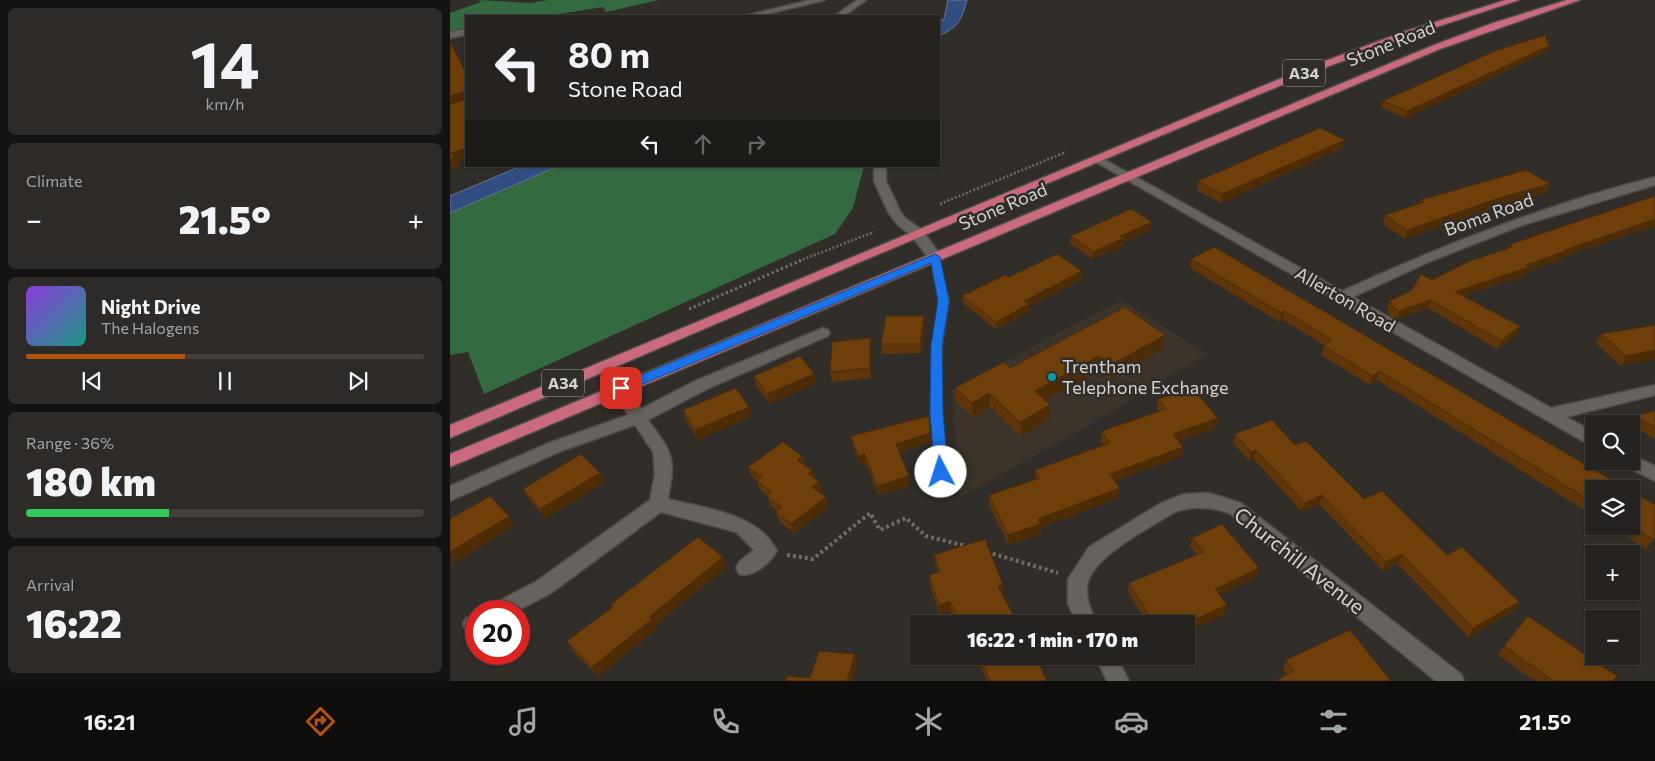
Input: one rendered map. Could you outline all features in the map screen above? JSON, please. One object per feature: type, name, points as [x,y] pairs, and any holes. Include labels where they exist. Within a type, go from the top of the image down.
[{"type":"highway","name":"Stone Road","points":[[450,432],[1098,158],[1379,43],[1476,10],[1515,0]]},
{"type":"highway","name":"Stone Road","points":[[450,460],[1437,47],[1496,25],[1576,0]]},
{"type":"street","points":[[754,15],[821,0]]},
{"type":"street","points":[[840,15],[862,0]]},
{"type":"street","points":[[450,35],[465,32]]},
{"type":"street","name":"Allerton Road","points":[[1098,158],[1585,435]]},
{"type":"street","points":[[880,167],[880,181],[894,212],[901,222],[917,234],[935,257]]},
{"type":"street","name":"Boma Road","points":[[1341,297],[1426,258],[1516,224],[1655,181]]},
{"type":"street","points":[[450,494],[555,447],[638,418],[701,385],[823,333]]},
{"type":"street","points":[[520,600],[544,588],[658,504],[664,474],[662,451],[638,418],[621,388]]},
{"type":"street","points":[[1548,415],[1655,390]]},
{"type":"street","points":[[1640,466],[1655,474]]},
{"type":"street","name":"Churchill Avenue","points":[[1078,579],[1096,553],[1167,508],[1184,501],[1209,500],[1235,508],[1454,681]]},
{"type":"street","points":[[658,504],[726,520],[743,528],[767,551],[746,568]]},
{"type":"street","points":[[1078,579],[1078,604],[1083,615]]},
{"type":"street","points":[[1110,665],[1118,681]]},
{"type":"lane","points":[[935,257],[944,301],[936,346],[936,413],[941,472]]},
{"type":"path","points":[[767,551],[813,559],[870,513],[880,530],[906,518],[926,536],[968,546]]},
{"type":"path","points":[[977,549],[1078,579]]},
{"type":"shaded area","points":[[1122,300],[1207,354],[1083,429],[960,497],[952,389]]},
{"type":"green space","points":[[478,0],[531,3],[548,0],[659,0],[606,12],[603,7],[552,15],[465,15],[465,29],[450,31],[450,13],[481,2]]},
{"type":"green space","points":[[556,167],[864,167],[853,208],[835,234],[484,394],[468,352],[450,355],[450,213]]},
{"type":"water","points":[[948,0],[967,0],[963,13],[955,26],[940,35],[940,21],[944,19]]},
{"type":"water","points":[[519,167],[556,167],[450,213],[450,196]]},
{"type":"building","points":[[1545,35],[1549,46],[1407,111],[1383,101],[1495,51]]},
{"type":"building","points":[[450,42],[465,71],[465,148],[451,153],[454,157],[450,158],[450,104],[464,100],[463,92],[450,96]]},
{"type":"building","points":[[1320,128],[1345,140],[1222,194],[1198,181]]},
{"type":"building","points":[[1526,170],[1550,184],[1499,198],[1407,230],[1385,215],[1424,202],[1420,200]]},
{"type":"building","points":[[1655,196],[1655,219],[1526,265],[1529,267],[1455,292],[1520,326],[1501,341],[1431,300],[1399,311],[1393,307],[1390,301],[1412,290],[1421,274],[1432,280],[1470,261],[1512,247],[1509,245]]},
{"type":"building","points":[[1131,209],[1152,222],[1120,236],[1123,238],[1093,252],[1071,236]]},
{"type":"building","points":[[1214,247],[1585,464],[1585,470],[1595,470],[1612,480],[1585,480],[1585,497],[1379,371],[1372,376],[1324,346],[1332,340],[1285,311],[1281,313],[1191,259]]},
{"type":"building","points":[[1057,254],[1082,271],[1024,301],[1029,304],[996,322],[962,296],[1005,275],[1009,277]]},
{"type":"building","name":"Trentham Telephone Exchange","points":[[1125,307],[1165,335],[1111,365],[1099,356],[1035,391],[1050,405],[1020,422],[989,393],[972,403],[955,388],[1004,362],[1010,368]]},
{"type":"building","points":[[886,316],[924,316],[920,344],[881,344]]},
{"type":"building","points":[[1655,325],[1655,350],[1626,356],[1601,334]]},
{"type":"building","points":[[870,338],[870,368],[830,372],[832,342]]},
{"type":"building","points":[[800,356],[814,374],[767,394],[754,376]]},
{"type":"building","points":[[736,388],[749,407],[695,430],[683,410]]},
{"type":"building","points":[[1192,388],[1218,418],[1173,434],[1183,447],[1110,474],[1120,488],[1038,519],[1040,524],[1008,535],[989,495],[1040,478],[1035,470],[1110,443],[1102,431],[1166,409],[1158,399]]},
{"type":"building","points":[[1655,411],[1655,427],[1640,419],[1639,415]]},
{"type":"building","points":[[929,416],[930,433],[896,444],[909,476],[877,486],[865,454],[858,456],[851,436]]},
{"type":"building","points":[[1272,420],[1295,445],[1306,441],[1364,499],[1382,491],[1447,555],[1462,547],[1519,602],[1473,628],[1402,554],[1386,562],[1322,495],[1305,503],[1256,450],[1251,452],[1235,434]]},
{"type":"building","points":[[783,442],[802,456],[797,460],[813,471],[808,473],[819,482],[812,487],[826,497],[791,524],[776,512],[782,507],[767,496],[772,492],[757,481],[762,477],[748,467]]},
{"type":"building","points":[[581,454],[600,473],[540,509],[523,489]]},
{"type":"building","points":[[490,496],[509,516],[450,552],[450,519]]},
{"type":"building","points":[[1640,496],[1655,505],[1655,537],[1653,539],[1640,531]]},
{"type":"building","points":[[1222,524],[1259,568],[1215,589],[1227,605],[1195,619],[1195,615],[1149,615],[1129,583],[1204,552],[1192,538]]},
{"type":"building","points":[[698,537],[723,557],[649,617],[652,619],[592,667],[567,641],[613,607],[611,604]]},
{"type":"building","points":[[985,539],[1003,585],[998,586],[1013,615],[956,615],[950,601],[939,605],[929,575],[940,572],[934,555]]},
{"type":"building","points":[[1528,616],[1585,654],[1585,665],[1601,665],[1617,676],[1613,681],[1554,681],[1504,646]]},
{"type":"building","points":[[1350,630],[1391,681],[1275,681],[1294,671],[1286,660]]},
{"type":"building","points":[[819,651],[855,654],[847,681],[786,681],[787,676],[810,678]]},
{"type":"building","points":[[983,665],[1039,665],[1047,681],[990,681]]},
{"type":"place","name":"Trentham Telephone Exchange","points":[[1052,377]]},
{"type":"route","points":[[621,388],[935,257],[944,301],[936,346],[936,413],[941,472]]}]
